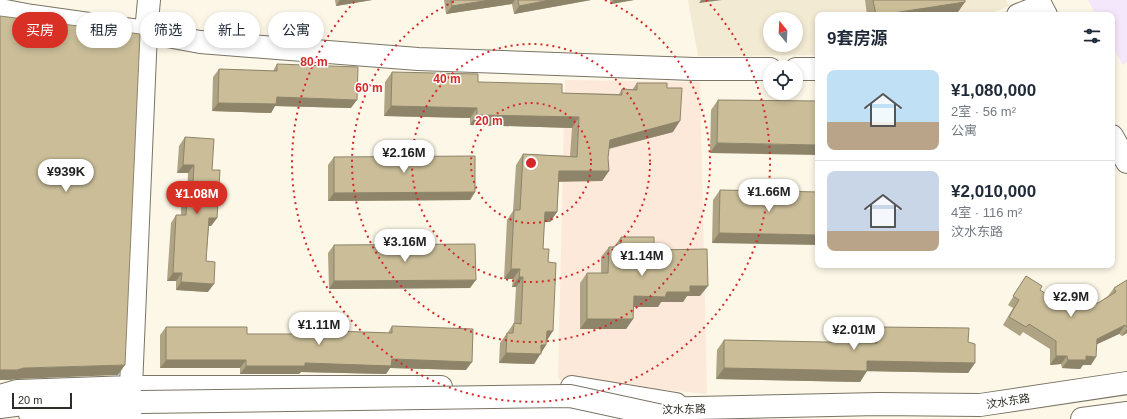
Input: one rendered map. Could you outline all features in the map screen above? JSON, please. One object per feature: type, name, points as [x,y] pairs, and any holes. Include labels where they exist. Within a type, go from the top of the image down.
[{"type":"main road","points":[[148,12],[149,0]]},
{"type":"main road","points":[[1027,12],[1042,7]]},
{"type":"main road","points":[[0,10],[140,31]]},
{"type":"main road","points":[[196,41],[418,59],[686,68],[763,69]]},
{"type":"main road","points":[[136,395],[146,48]]},
{"type":"main road","points":[[803,69],[815,69]]},
{"type":"main road","points":[[1115,141],[1127,162]]},
{"type":"main road","name":"汶水东路","points":[[0,414],[175,416],[878,404],[980,406],[1127,383]]},
{"type":"main road","points":[[0,407],[136,395],[573,387],[705,408]]},
{"type":"main road","points":[[0,396],[18,391],[136,395],[570,396],[676,419]]},
{"type":"main road","points":[[878,404],[909,419]]},
{"type":"main road","points":[[564,419],[585,410]]},
{"type":"main road","points":[[1082,419],[1127,413]]},
{"type":"shaded area","points":[[688,0],[1006,0],[1009,6],[994,12],[815,12],[815,55],[698,56]]},
{"type":"shaded area","points":[[1088,0],[1127,0],[1127,62],[1123,65],[1115,50],[1115,12],[1094,12]]},
{"type":"shaded area","points":[[565,80],[700,82],[707,394],[558,379]]},
{"type":"building","points":[[451,0],[490,0],[452,6]]},
{"type":"building","points":[[518,0],[550,0],[519,6]]},
{"type":"building","points":[[873,0],[965,0],[965,2],[900,12],[875,12]]},
{"type":"building","points":[[0,16],[12,18],[12,48],[68,48],[68,25],[76,26],[76,48],[132,48],[132,33],[140,34],[125,365],[0,370]]},
{"type":"building","points":[[277,64],[358,67],[357,100],[277,97],[276,104],[218,103],[219,69],[277,71]]},
{"type":"building","points":[[392,72],[478,74],[478,82],[562,84],[562,93],[622,95],[622,89],[637,90],[637,83],[667,83],[667,88],[682,88],[680,121],[610,140],[608,158],[609,171],[559,171],[557,212],[545,212],[543,249],[549,249],[548,262],[556,263],[553,331],[547,331],[546,345],[541,345],[541,354],[506,353],[507,333],[513,333],[514,323],[521,324],[523,277],[519,277],[520,269],[511,269],[514,210],[520,210],[523,154],[577,157],[579,117],[477,115],[477,108],[391,106]]},
{"type":"building","points":[[718,100],[815,101],[815,145],[717,143]]},
{"type":"building","points":[[185,137],[214,139],[212,170],[220,170],[217,218],[209,218],[206,261],[215,262],[214,284],[181,282],[182,273],[173,273],[176,215],[186,215],[187,199],[192,199],[194,165],[183,165]]},
{"type":"building","points":[[475,156],[475,192],[334,193],[334,157]]},
{"type":"building","points":[[720,190],[815,192],[815,235],[719,233]]},
{"type":"building","points":[[621,237],[654,237],[654,250],[707,249],[708,286],[690,286],[690,292],[667,292],[665,297],[634,296],[633,319],[587,319],[587,273],[608,273],[609,247],[621,247]]},
{"type":"building","points":[[475,244],[476,280],[334,281],[334,245]]},
{"type":"building","points":[[1026,276],[1042,286],[1040,290],[1059,302],[1098,303],[1116,292],[1114,288],[1127,280],[1127,327],[1125,325],[1097,339],[1096,357],[1086,356],[1086,360],[1068,360],[1067,356],[1056,356],[1056,341],[1029,324],[1026,327],[1009,317],[1019,300],[1013,296]]},
{"type":"building","points":[[392,326],[473,329],[472,362],[392,359],[391,366],[305,363],[305,366],[246,366],[246,360],[166,360],[166,327],[247,327],[247,334],[334,334],[334,331],[392,333]]},
{"type":"building","points":[[878,327],[969,328],[968,342],[975,344],[975,363],[867,361],[867,371],[724,368],[724,340],[877,343]]}]
